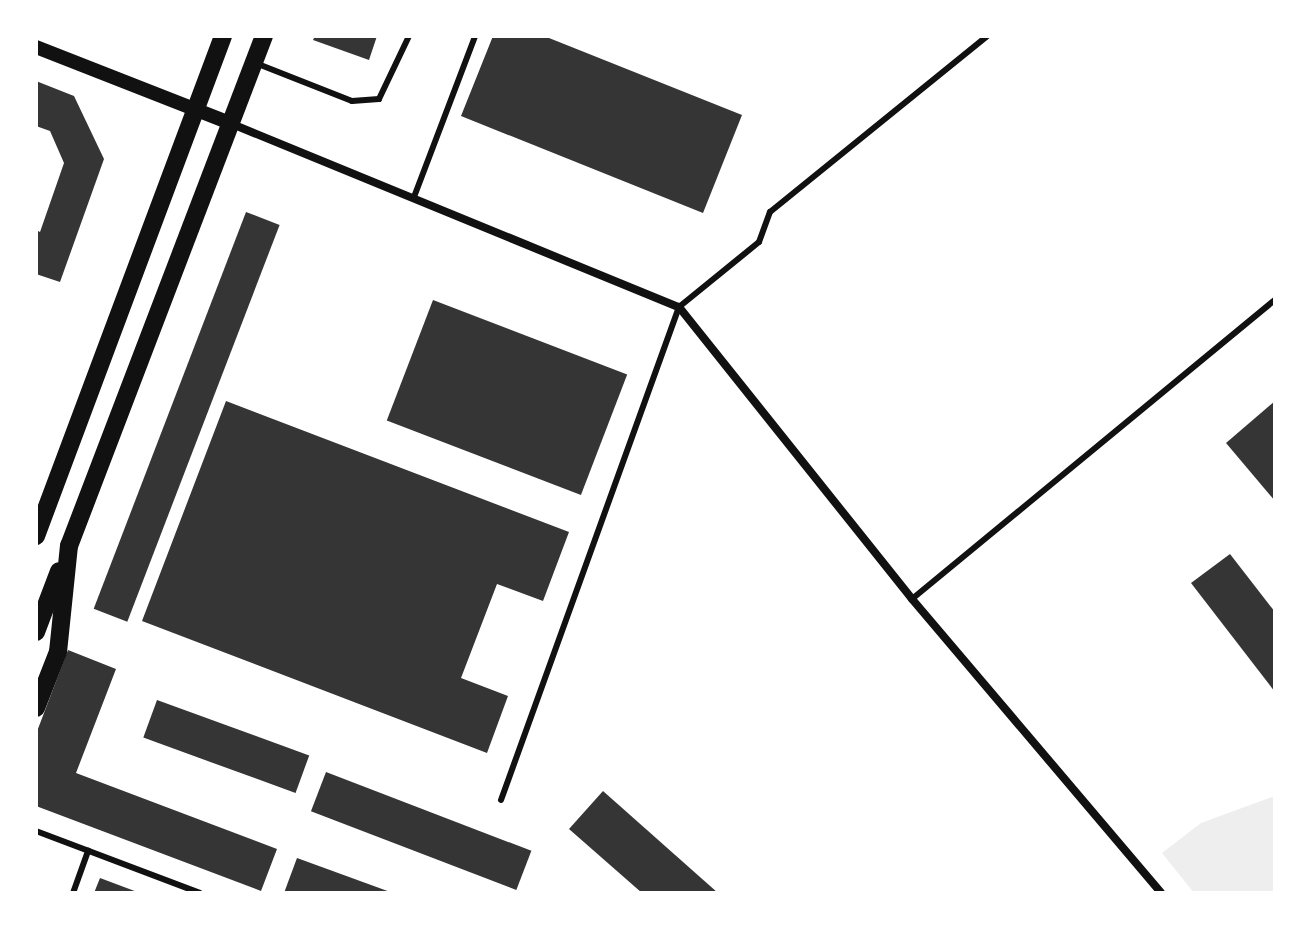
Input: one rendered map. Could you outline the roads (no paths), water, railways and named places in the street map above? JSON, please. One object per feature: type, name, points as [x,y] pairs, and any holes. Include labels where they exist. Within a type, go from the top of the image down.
[{"type":"main road","points":[[37,535],[223,36]]},
{"type":"main road","points":[[36,632],[264,36]]},
{"type":"main road","points":[[36,708],[58,652],[69,546]]},
{"type":"street","points":[[36,47],[414,197],[679,307],[912,599],[1161,893]]},
{"type":"lane","points":[[255,63],[352,101],[379,99],[409,36]]},
{"type":"lane","points":[[414,197],[475,36]]},
{"type":"lane","points":[[501,800],[679,307],[759,242],[770,212],[987,36]]},
{"type":"lane","points":[[912,599],[1275,300]]},
{"type":"lane","points":[[36,831],[200,893]]},
{"type":"lane","points":[[73,893],[88,851]]}]
